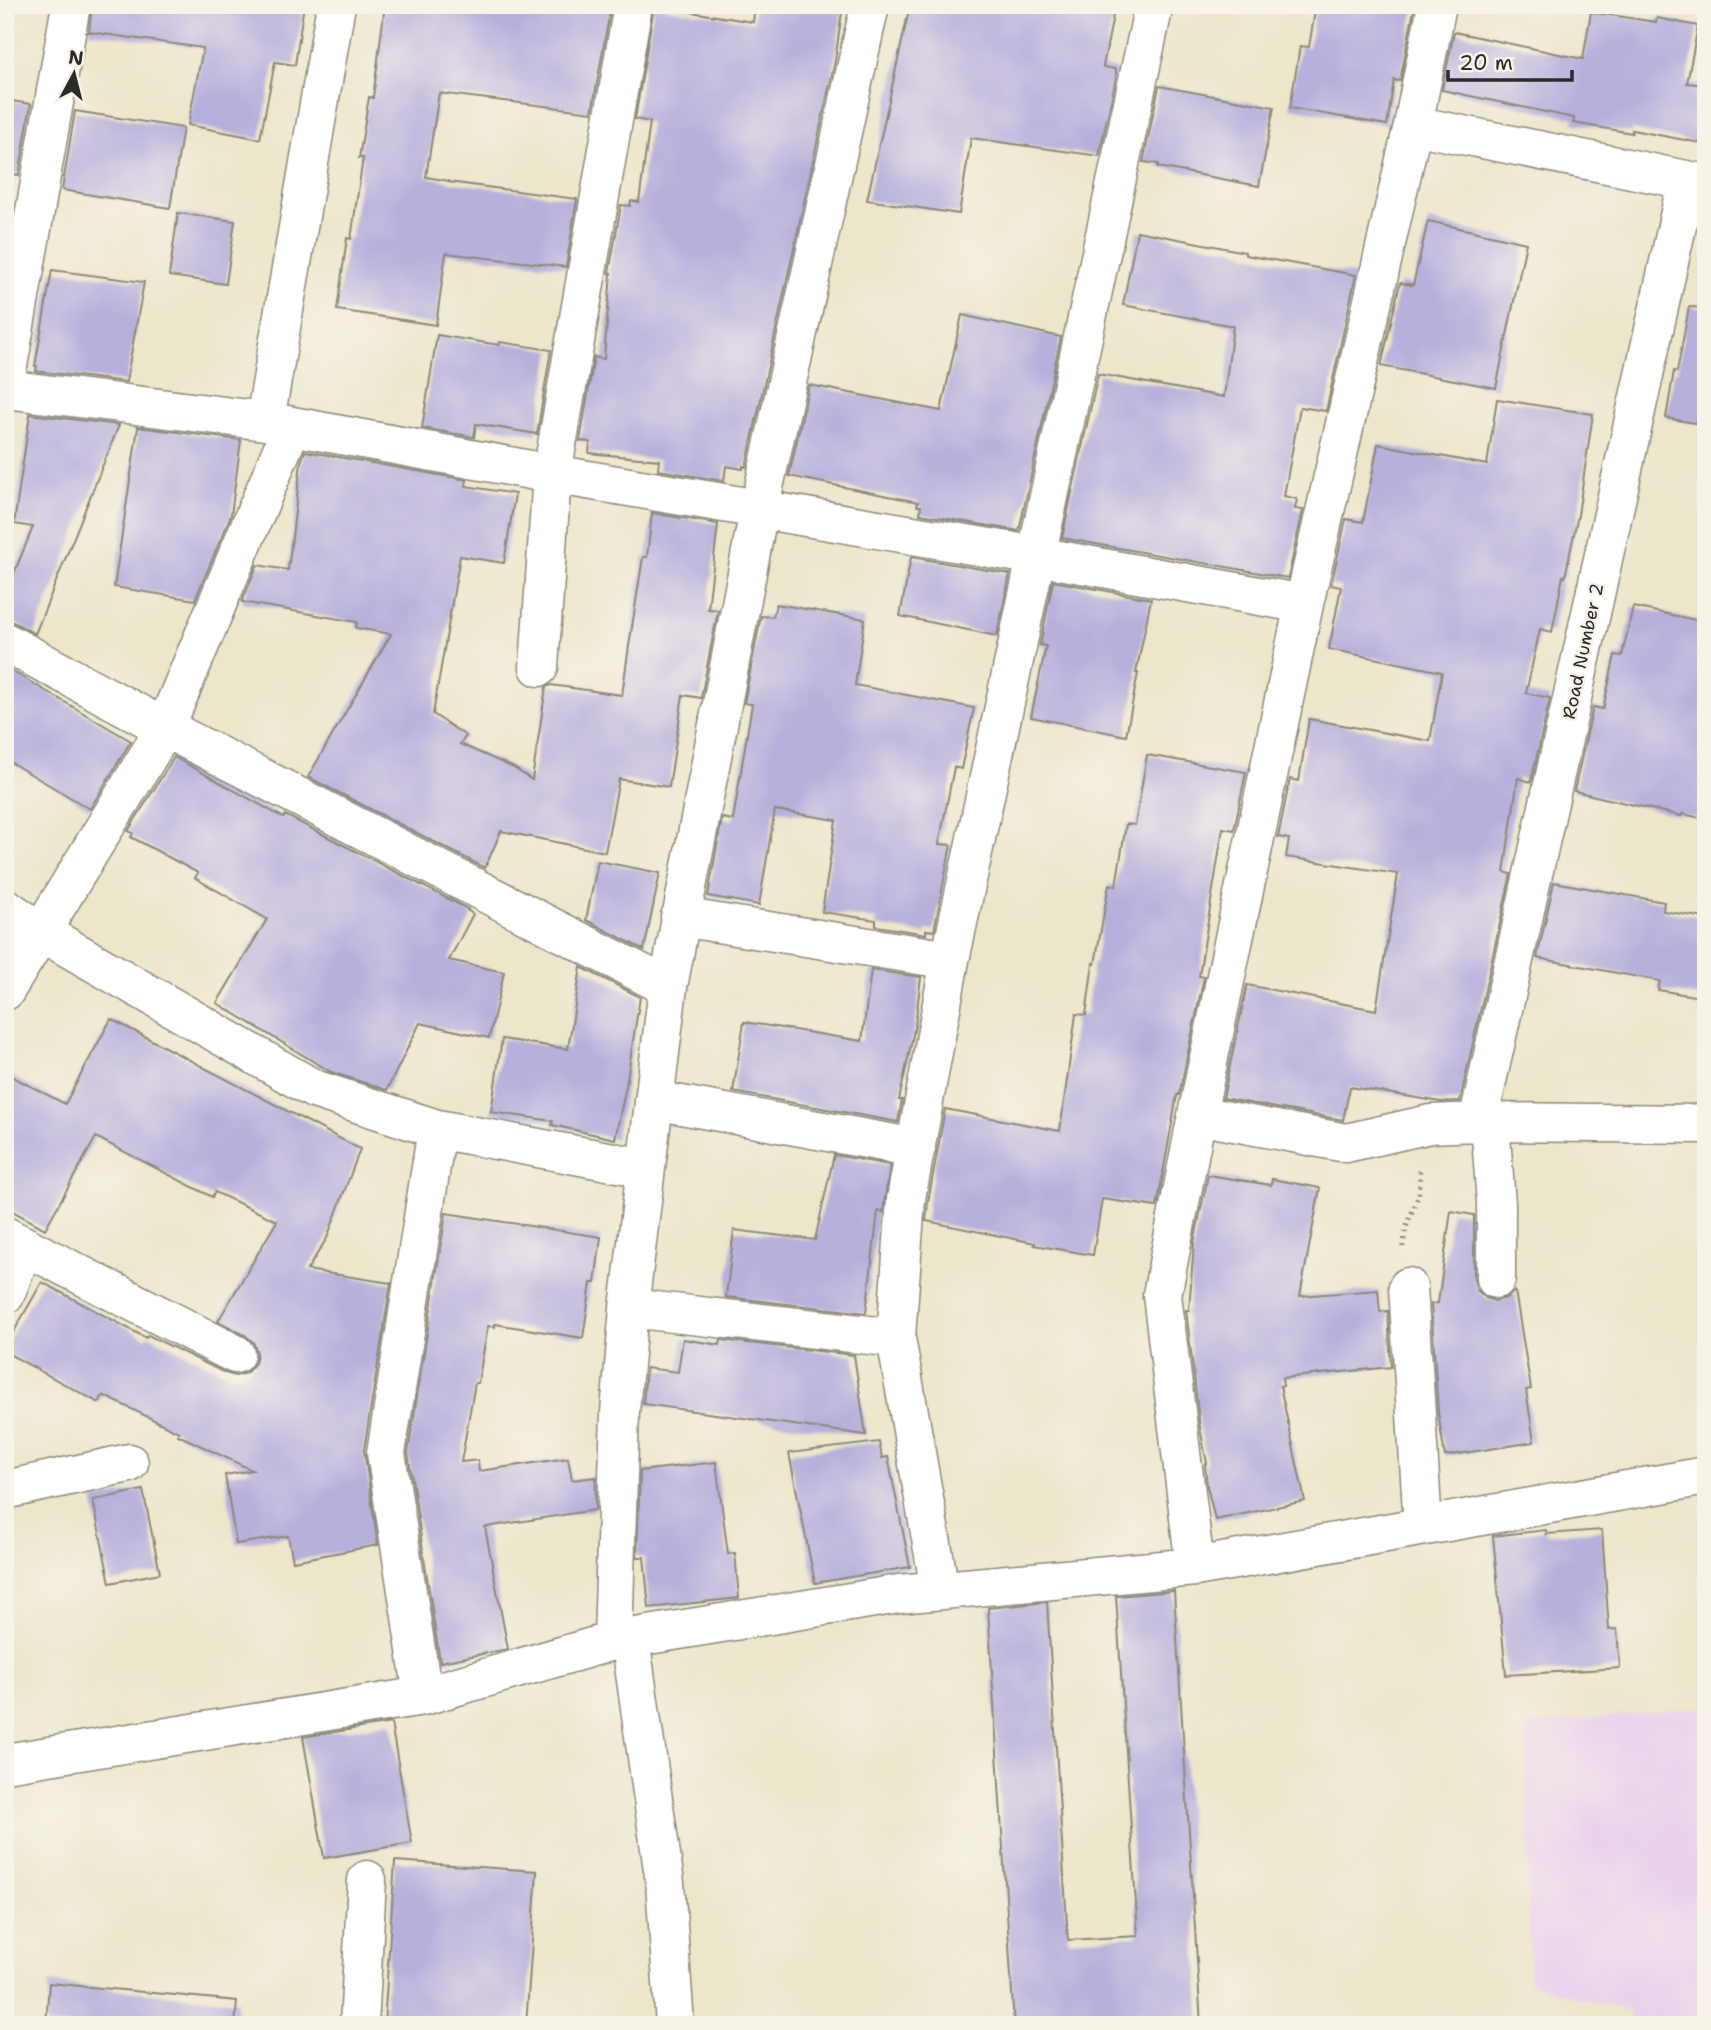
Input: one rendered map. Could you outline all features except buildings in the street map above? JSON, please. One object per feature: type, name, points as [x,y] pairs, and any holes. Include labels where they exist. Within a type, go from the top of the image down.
[{"type":"street","points":[[5,383],[71,5]]},
{"type":"street","points":[[5,991],[165,728],[279,423],[336,5]]},
{"type":"street","points":[[539,667],[552,474],[633,5]]},
{"type":"street","points":[[675,2025],[665,1883],[622,1639],[620,1412],[629,1308],[668,987],[680,917],[759,510],[870,5]]},
{"type":"street","points":[[940,1590],[896,1338],[906,1199],[950,960],[1154,5]]},
{"type":"street","points":[[1195,1567],[1162,1295],[1304,604],[1413,125],[1437,5]]},
{"type":"street","points":[[1413,125],[1696,183]]},
{"type":"street","name":"Road Number 2","points":[[1496,1279],[1496,1204],[1484,1122],[1696,183]]},
{"type":"street","points":[[5,389],[279,423],[552,474],[1304,604]]},
{"type":"street","points":[[5,642],[165,728],[668,987]]},
{"type":"street","points":[[5,907],[41,932],[314,1089],[437,1129],[645,1167]]},
{"type":"street","points":[[680,917],[950,960]]},
{"type":"street","points":[[654,1100],[916,1148]]},
{"type":"street","points":[[1197,1115],[1346,1143],[1430,1124],[1706,1124]]},
{"type":"street","points":[[423,1696],[386,1453],[437,1129]]},
{"type":"street","points":[[5,1295],[15,1241],[235,1354]]},
{"type":"street","points":[[1408,1287],[1423,1526]]},
{"type":"street","points":[[629,1308],[896,1338]]},
{"type":"street","points":[[5,1490],[129,1463]]},
{"type":"street","points":[[5,1763],[423,1696],[622,1639],[899,1594],[1195,1567],[1706,1476]]},
{"type":"street","points":[[359,2025],[367,1880]]},
{"type":"path","points":[[1408,1287],[1401,1260],[1406,1228],[1419,1194],[1420,1166],[1432,1145],[1430,1124]]},
{"type":"shaded area","points":[[1706,1707],[1706,2025],[1629,2025],[1630,2012],[1529,1983],[1527,1725]]}]
